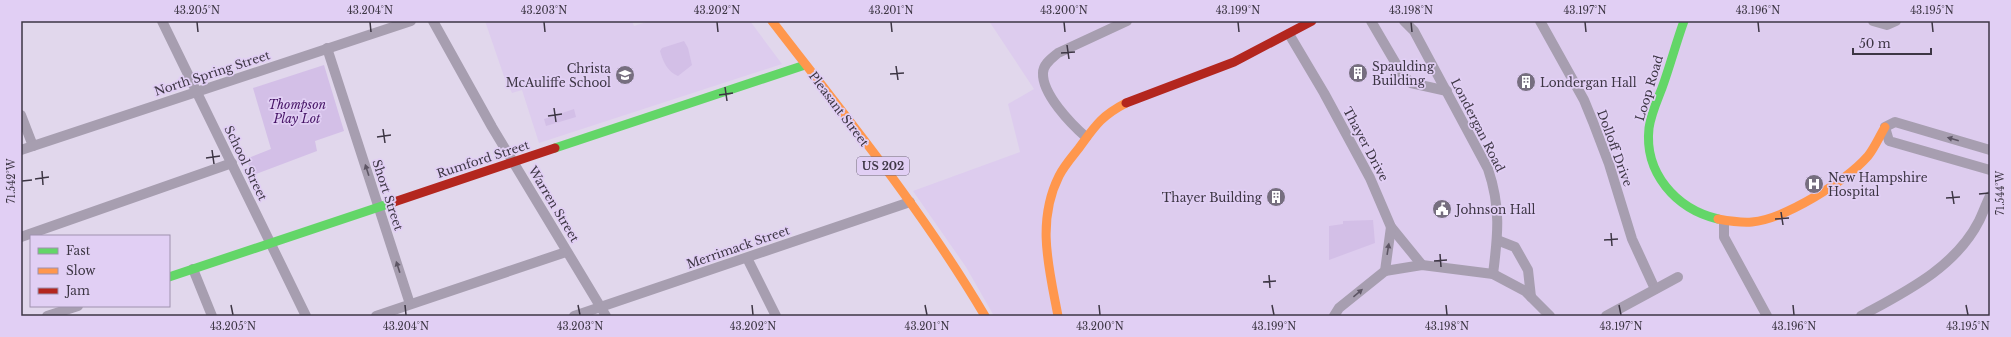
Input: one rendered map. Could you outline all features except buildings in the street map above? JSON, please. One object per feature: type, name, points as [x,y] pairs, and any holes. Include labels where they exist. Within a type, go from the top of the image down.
[{"type":"street","name":"School Street","points":[[162,21],[306,316]]},
{"type":"street","name":"North Spring Street","points":[[21,150],[411,21]]},
{"type":"street","name":"Warren Street","points":[[433,21],[566,252],[604,312]]},
{"type":"street","name":"Pleasant Street","points":[[772,21],[910,202],[961,274],[985,316]]},
{"type":"street","points":[[1086,137],[1071,124],[1057,104],[1045,84],[1042,72],[1048,61],[1058,53],[1127,21]]},
{"type":"street","points":[[1054,315],[1046,253],[1046,212],[1053,189],[1060,174],[1099,120],[1111,111],[1132,100],[1219,69],[1312,21]]},
{"type":"street","points":[[1371,21],[1402,74],[1411,83],[1447,91]]},
{"type":"street","name":"Londergan Road","points":[[1404,21],[1414,31],[1488,169],[1496,192],[1497,204],[1497,240],[1493,274]]},
{"type":"street","name":"Dolloff Drive","points":[[1540,21],[1584,100],[1594,122],[1609,164],[1632,239],[1655,289]]},
{"type":"street","name":"Loop Road","points":[[1684,21],[1652,116],[1649,137],[1652,160],[1659,178],[1673,198],[1692,210],[1724,221],[1753,222],[1771,217],[1815,196],[1839,181],[1867,157],[1884,127]]},
{"type":"street","points":[[1873,21],[1887,25],[1896,21]]},
{"type":"street","name":"Thayer Drive","points":[[1289,34],[1324,93],[1370,178],[1391,227],[1422,265]]},
{"type":"street","name":"Short Street","points":[[328,48],[410,304]]},
{"type":"street","name":"Rumford Street","points":[[170,277],[805,65]]},
{"type":"street","points":[[21,114],[33,146]]},
{"type":"street","points":[[1990,150],[1895,122],[1884,127],[1889,141],[1990,170]]},
{"type":"street","points":[[21,237],[232,163]]},
{"type":"street","points":[[1861,316],[1919,284],[1959,250],[1978,222],[1990,196]]},
{"type":"street","name":"Merrimack Street","points":[[574,316],[604,312],[747,258],[910,202]]},
{"type":"street","points":[[1724,221],[1724,237],[1767,316]]},
{"type":"street","points":[[1385,271],[1391,227]]},
{"type":"street","points":[[1497,240],[1515,247],[1528,270],[1531,297]]},
{"type":"street","points":[[376,316],[566,252]]},
{"type":"street","points":[[747,258],[776,316]]},
{"type":"street","points":[[1334,316],[1339,308],[1385,271],[1422,265],[1493,274],[1525,291],[1550,316]]},
{"type":"street","points":[[193,269],[212,316]]},
{"type":"street","points":[[1606,316],[1678,277]]},
{"type":"street","points":[[46,316],[75,307]]},
{"type":"shaded area","name":"Christa McAuliffe School","points":[[485,21],[632,21],[634,26],[650,21],[750,21],[782,64],[539,143],[522,90],[512,93],[509,87],[508,88]]},
{"type":"shaded area","points":[[989,21],[1990,21],[1990,316],[994,316],[966,267],[913,191],[1020,152],[1008,104],[1034,89]]},
{"type":"green space","points":[[684,41],[688,48],[692,65],[678,76],[671,72],[666,66],[660,51],[662,48]]},
{"type":"green space","name":"Thompson Play Lot","points":[[324,65],[344,131],[315,141],[317,151],[253,175],[246,159],[271,149],[253,88]]},
{"type":"green space","points":[[574,109],[576,117],[546,126],[544,119]]},
{"type":"green space","points":[[1373,220],[1375,243],[1329,260],[1329,226],[1343,224],[1343,221]]},
{"type":"traffic: fast","points":[[1684,21],[1651,118],[1649,128],[1649,144],[1652,160],[1658,174],[1666,187],[1676,198],[1689,207],[1718,219]]},
{"type":"traffic: fast","points":[[555,148],[805,65]]},
{"type":"traffic: fast","points":[[170,277],[394,202]]},
{"type":"traffic: slow","points":[[772,21],[856,129],[910,202],[936,239],[985,316]]},
{"type":"traffic: slow","points":[[1058,316],[1046,245],[1046,228],[1052,193],[1063,169],[1094,128],[1110,112],[1126,103]]},
{"type":"traffic: slow","points":[[1718,219],[1744,222],[1766,219],[1781,214],[1814,197],[1858,166],[1875,146],[1885,127]]},
{"type":"traffic: jam","points":[[1126,103],[1234,62],[1312,21]]},
{"type":"traffic: jam","points":[[394,202],[555,148]]},
{"type":"place","name":"Spaulding Building","points":[[1358,73]]},
{"type":"place","name":"Christa McAuliffe School","points":[[625,75]]},
{"type":"place","name":"Londergan Hall","points":[[1526,82]]},
{"type":"place","name":"New Hampshire Hospital","points":[[1814,184]]},
{"type":"place","name":"Thayer Building","points":[[1276,197]]},
{"type":"place","name":"Johnson Hall","points":[[1442,209]]}]
